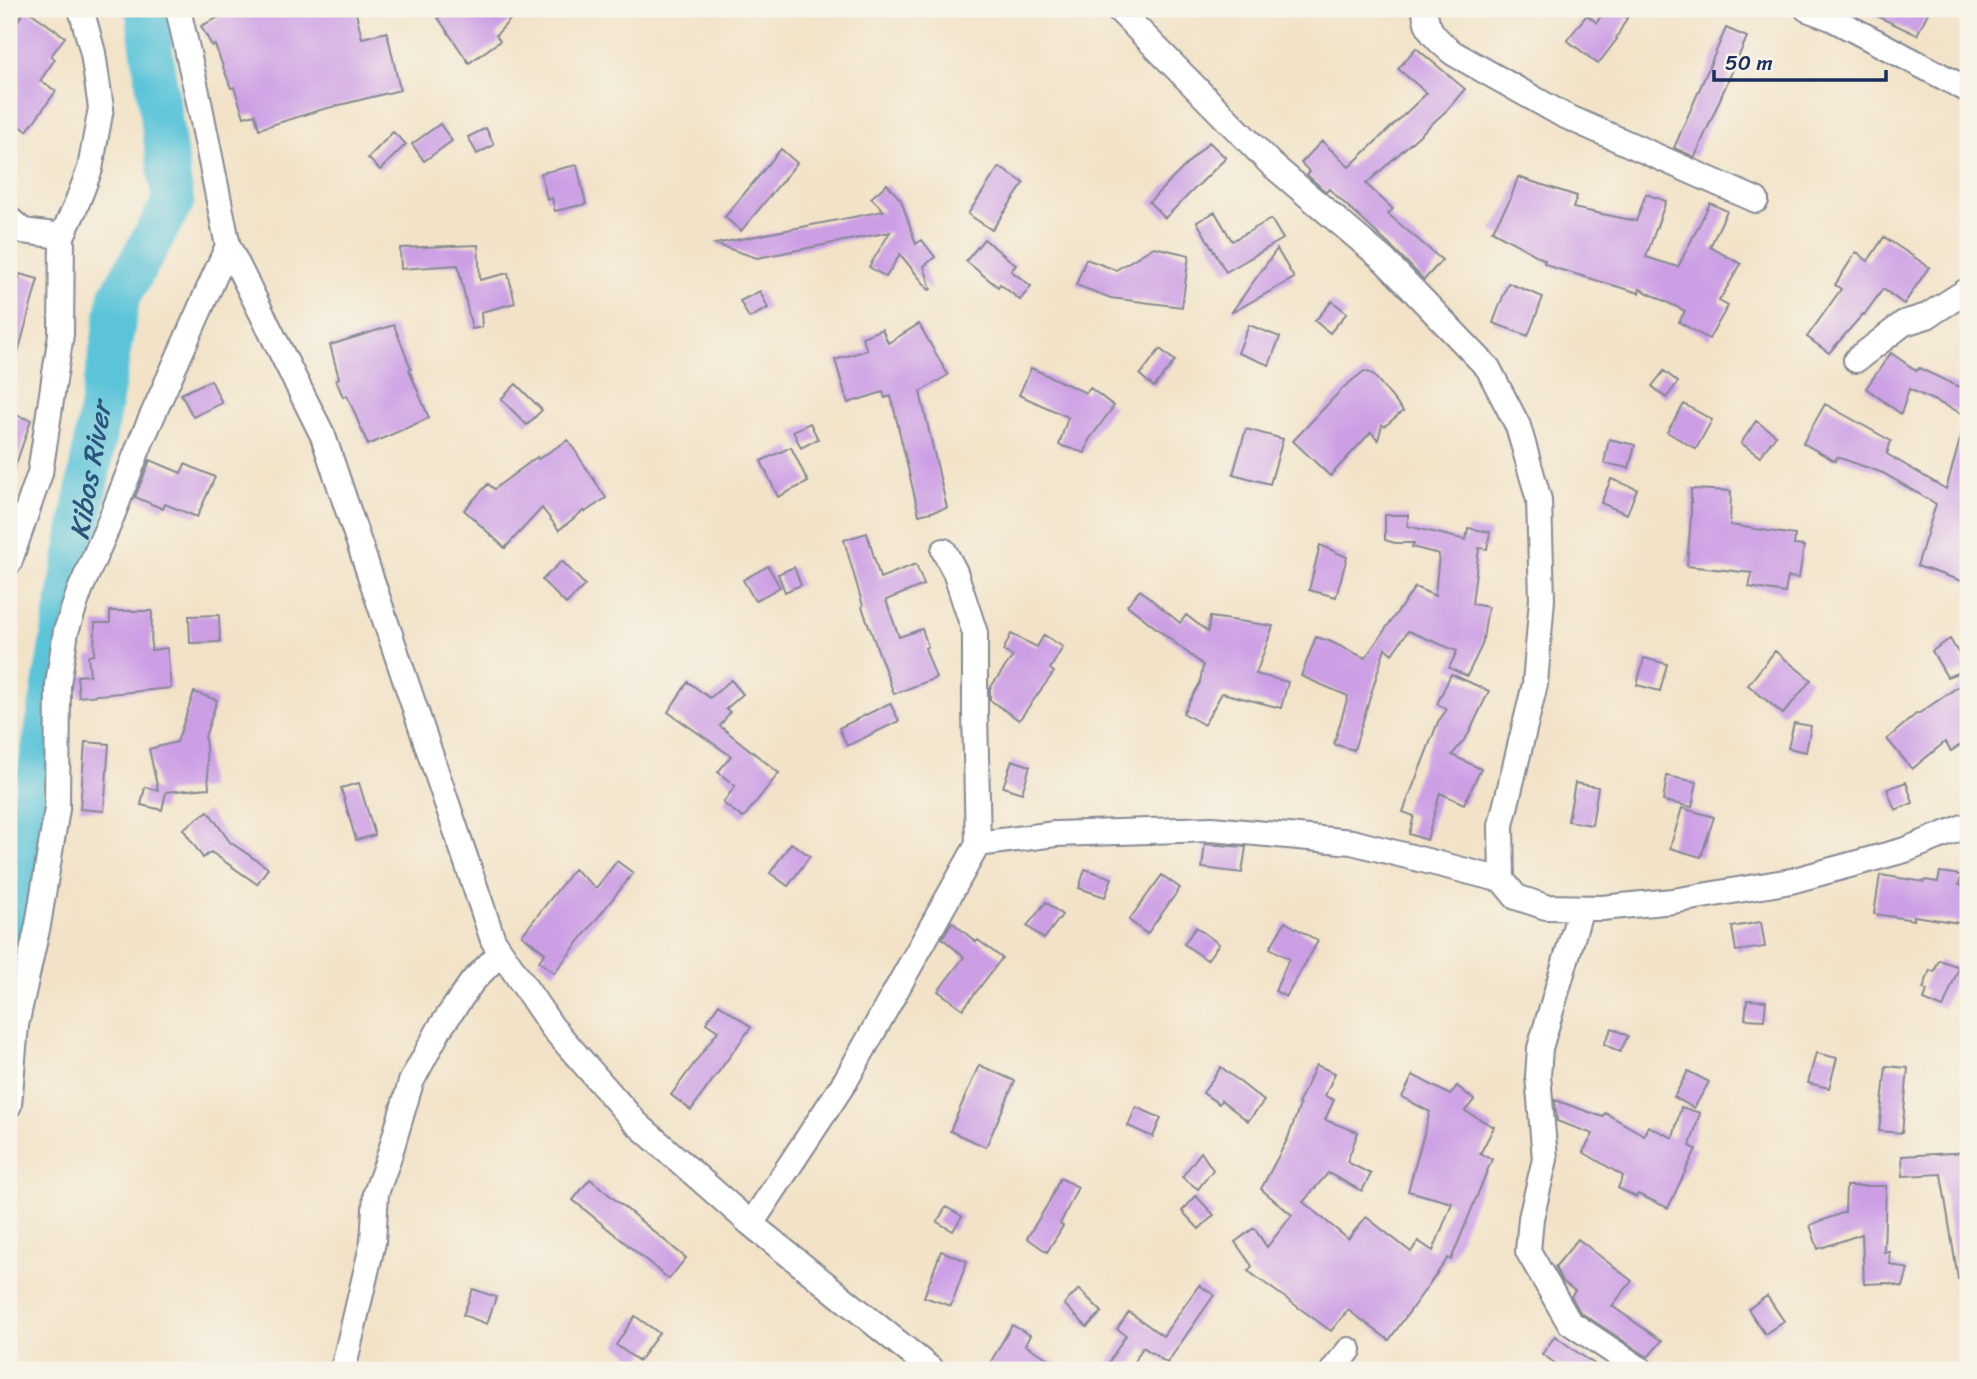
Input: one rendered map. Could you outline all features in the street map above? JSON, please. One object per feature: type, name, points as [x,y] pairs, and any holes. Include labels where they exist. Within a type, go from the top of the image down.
[{"type":"street","points":[[9,563],[40,473],[61,334],[62,236],[90,169],[101,108],[93,53],[81,9]]},
{"type":"street","points":[[178,9],[228,246],[323,436],[493,940],[552,1027],[635,1122],[751,1224],[932,1370]]},
{"type":"street","points":[[1118,9],[1271,164],[1385,261],[1488,368],[1518,426],[1539,500],[1542,599],[1535,684],[1501,825],[1502,880]]},
{"type":"street","points":[[1425,9],[1428,29],[1437,41],[1453,53],[1563,115],[1756,200]]},
{"type":"street","points":[[1807,9],[1831,18],[1968,90]]},
{"type":"street","points":[[9,219],[23,231],[62,236]]},
{"type":"street","points":[[9,1105],[16,1025],[38,925],[57,809],[58,684],[66,631],[142,439],[228,246]]},
{"type":"street","points":[[1856,360],[1904,323],[1927,316],[1968,290]]},
{"type":"street","points":[[751,1224],[846,1080],[978,844],[975,633],[955,572],[944,551]]},
{"type":"street","points":[[978,844],[1055,834],[1212,830],[1352,842],[1502,880],[1516,897],[1546,907],[1602,908],[1673,901],[1791,881],[1905,850],[1968,825]]},
{"type":"street","points":[[1581,908],[1540,1048],[1538,1076],[1545,1159],[1531,1218],[1528,1251],[1569,1322],[1641,1370]]},
{"type":"street","points":[[343,1370],[373,1242],[376,1193],[411,1082],[440,1028],[472,982],[501,952]]},
{"type":"street","points":[[1333,1370],[1349,1350]]},
{"type":"building","points":[[26,9],[65,37],[51,56],[55,59],[40,81],[56,91],[27,131],[9,119],[9,33]]},
{"type":"building","points":[[235,9],[355,9],[362,38],[387,32],[400,90],[259,129],[255,114],[244,117],[215,45],[212,46],[201,26]]},
{"type":"building","points":[[432,9],[520,9],[496,35],[500,41],[469,63]]},
{"type":"building","points":[[1604,9],[1632,9],[1617,39],[1598,64],[1567,40],[1587,15],[1597,23]]},
{"type":"building","points":[[1862,9],[1930,9],[1917,35]]},
{"type":"building","points":[[1726,28],[1747,37],[1695,157],[1674,148]]},
{"type":"building","points":[[1416,48],[1465,89],[1447,110],[1366,184],[1393,209],[1388,214],[1442,260],[1424,280],[1329,189],[1326,192],[1307,175],[1310,172],[1301,163],[1322,141],[1349,167],[1427,93],[1398,69]]},
{"type":"building","points":[[440,124],[452,141],[424,161],[412,144]]},
{"type":"building","points":[[486,128],[494,145],[477,154],[468,137]]},
{"type":"building","points":[[393,132],[406,144],[380,170],[368,158]]},
{"type":"building","points":[[1209,142],[1226,158],[1165,218],[1149,202]]},
{"type":"building","points":[[781,149],[797,163],[741,231],[725,217]]},
{"type":"building","points":[[577,165],[586,204],[555,211],[552,198],[547,200],[541,173]]},
{"type":"building","points":[[999,167],[1024,183],[992,230],[968,214]]},
{"type":"building","points":[[1518,177],[1577,196],[1573,208],[1636,221],[1646,194],[1666,201],[1646,257],[1678,267],[1710,203],[1727,211],[1710,247],[1741,264],[1719,301],[1728,306],[1709,339],[1679,322],[1685,311],[1640,289],[1639,293],[1555,268],[1492,231],[1510,200]]},
{"type":"building","points":[[887,184],[901,200],[916,244],[922,240],[935,257],[924,266],[931,289],[929,290],[900,254],[886,277],[869,267],[890,232],[757,258],[715,244],[884,211],[871,198]]},
{"type":"building","points":[[1215,212],[1232,241],[1271,219],[1283,239],[1226,272],[1197,222]]},
{"type":"building","points":[[1884,237],[1929,267],[1904,304],[1883,289],[1864,315],[1829,353],[1807,337],[1841,289],[1835,285],[1856,252],[1868,261]]},
{"type":"building","points":[[984,239],[1016,265],[1011,271],[1031,286],[1020,300],[1000,284],[998,287],[966,261]]},
{"type":"building","points":[[478,245],[480,280],[508,273],[515,303],[481,312],[482,327],[472,329],[458,265],[401,269],[400,248]]},
{"type":"building","points":[[1154,247],[1189,255],[1182,307],[1111,298],[1076,285],[1086,259],[1116,270]]},
{"type":"building","points":[[1277,249],[1294,278],[1231,313]]},
{"type":"building","points":[[20,274],[38,279],[15,364],[9,364],[9,282],[17,284]]},
{"type":"building","points":[[1508,283],[1543,297],[1528,336],[1493,323]]},
{"type":"building","points":[[760,291],[768,308],[749,318],[740,301]]},
{"type":"building","points":[[1332,301],[1347,313],[1330,333],[1315,321]]},
{"type":"building","points":[[919,324],[948,375],[920,392],[947,508],[919,515],[891,396],[885,398],[883,392],[848,403],[835,360],[867,350],[862,337],[882,329],[888,343]]},
{"type":"building","points":[[394,325],[429,418],[368,445],[347,395],[343,397],[336,380],[339,378],[330,345]]},
{"type":"building","points":[[1249,325],[1280,337],[1269,365],[1238,353]]},
{"type":"building","points":[[1160,349],[1175,361],[1154,387],[1140,375]]},
{"type":"building","points":[[1891,353],[1917,371],[1919,368],[1968,391],[1968,416],[1909,389],[1901,414],[1866,388]]},
{"type":"building","points":[[1031,368],[1086,393],[1090,388],[1114,406],[1089,440],[1085,453],[1059,445],[1068,417],[1019,395]]},
{"type":"building","points":[[1364,371],[1373,374],[1403,411],[1385,426],[1382,425],[1378,440],[1371,432],[1330,476],[1293,441],[1343,388]]},
{"type":"building","points":[[1664,371],[1678,382],[1666,398],[1652,386]]},
{"type":"building","points":[[211,380],[222,403],[193,417],[181,394]]},
{"type":"building","points":[[516,384],[542,410],[527,425],[501,399]]},
{"type":"building","points":[[1684,404],[1712,420],[1696,449],[1667,432]]},
{"type":"building","points":[[1825,404],[1891,441],[1887,454],[1946,489],[1963,429],[1968,430],[1968,583],[1917,566],[1936,504],[1883,473],[1837,457],[1835,461],[1803,443]]},
{"type":"building","points":[[9,413],[31,420],[12,476],[9,475]]},
{"type":"building","points":[[1756,421],[1776,435],[1760,457],[1741,443]]},
{"type":"building","points":[[810,423],[818,439],[801,448],[793,431]]},
{"type":"building","points":[[1246,429],[1283,439],[1270,484],[1233,474]]},
{"type":"building","points":[[1609,439],[1635,445],[1629,468],[1604,463]]},
{"type":"building","points":[[568,440],[606,498],[585,512],[584,510],[559,530],[542,508],[505,548],[464,510],[488,484],[494,489],[537,457],[538,459]]},
{"type":"building","points":[[791,447],[808,482],[778,497],[761,461]]},
{"type":"building","points":[[150,460],[181,473],[185,464],[215,477],[197,517],[165,504],[163,509],[135,497]]},
{"type":"building","points":[[1611,479],[1637,489],[1627,514],[1601,503]]},
{"type":"building","points":[[1691,489],[1731,491],[1730,525],[1795,535],[1794,545],[1804,546],[1799,578],[1788,577],[1785,593],[1749,587],[1752,573],[1687,566]]},
{"type":"building","points":[[1385,515],[1408,515],[1408,526],[1466,540],[1468,528],[1490,532],[1487,549],[1479,548],[1472,604],[1488,607],[1482,645],[1467,676],[1449,668],[1457,651],[1408,631],[1392,654],[1385,648],[1354,750],[1334,744],[1348,696],[1301,676],[1316,637],[1365,658],[1415,587],[1435,596],[1439,554],[1412,547],[1414,543],[1385,540]]},
{"type":"building","points":[[867,533],[880,578],[916,564],[924,585],[886,600],[899,637],[922,629],[928,646],[925,648],[936,678],[894,694],[862,607],[844,540]]},
{"type":"building","points":[[1320,545],[1347,557],[1336,597],[1309,590]]},
{"type":"building","points":[[562,561],[585,585],[566,604],[542,580]]},
{"type":"building","points":[[768,566],[780,587],[755,601],[743,580]]},
{"type":"building","points":[[794,567],[801,585],[785,592],[778,574]]},
{"type":"building","points":[[1140,590],[1180,623],[1186,615],[1208,632],[1210,617],[1273,626],[1256,674],[1288,682],[1281,708],[1222,693],[1204,725],[1183,713],[1200,683],[1203,665],[1127,605]]},
{"type":"building","points":[[110,611],[152,611],[151,650],[167,648],[171,688],[79,697],[77,676],[90,675],[88,656],[94,655],[95,623],[110,623]]},
{"type":"building","points":[[219,615],[220,642],[190,643],[189,616]]},
{"type":"building","points":[[1011,634],[1037,647],[1044,635],[1063,647],[1050,669],[1054,672],[1019,720],[990,700],[990,688],[1013,656],[1003,651]]},
{"type":"building","points":[[1950,639],[1968,669],[1947,677],[1932,651]]},
{"type":"building","points":[[1775,651],[1811,680],[1783,714],[1748,685]]},
{"type":"building","points":[[1644,658],[1667,664],[1660,691],[1637,685]]},
{"type":"building","points":[[1451,674],[1489,691],[1468,735],[1452,755],[1481,769],[1464,804],[1440,793],[1427,840],[1409,834],[1414,816],[1403,812],[1438,722],[1447,709],[1437,704]]},
{"type":"building","points":[[731,680],[743,694],[726,709],[730,712],[720,726],[779,773],[743,818],[723,803],[735,786],[718,772],[731,756],[668,712],[688,682],[710,698]]},
{"type":"building","points":[[1968,680],[1968,740],[1951,751],[1945,742],[1912,769],[1887,739],[1917,713]]},
{"type":"building","points":[[194,692],[217,700],[205,737],[209,788],[166,792],[162,810],[141,805],[145,787],[158,790],[149,749],[177,742]]},
{"type":"building","points":[[890,703],[899,721],[847,746],[839,728]]},
{"type":"building","points":[[1794,723],[1811,726],[1806,752],[1788,748]]},
{"type":"building","points":[[85,742],[109,744],[104,811],[80,809]]},
{"type":"building","points":[[1012,760],[1030,766],[1022,793],[1003,787]]},
{"type":"building","points":[[1667,776],[1697,782],[1692,807],[1663,801]]},
{"type":"building","points":[[1906,782],[1913,803],[1895,810],[1887,789]]},
{"type":"building","points":[[359,783],[375,835],[356,840],[341,788]]},
{"type":"building","points":[[1575,783],[1598,787],[1592,825],[1568,821]]},
{"type":"building","points":[[1682,808],[1714,817],[1701,857],[1670,848]]},
{"type":"building","points":[[208,811],[230,842],[268,868],[257,884],[211,852],[203,858],[183,829]]},
{"type":"building","points":[[791,843],[810,856],[788,886],[770,873]]},
{"type":"building","points":[[1205,844],[1246,847],[1242,873],[1202,868]]},
{"type":"building","points":[[617,861],[633,873],[554,973],[539,961],[545,953],[522,935],[574,869],[596,888]]},
{"type":"building","points":[[1085,869],[1112,878],[1105,897],[1079,888]]},
{"type":"building","points":[[1940,872],[1961,875],[1959,885],[1968,887],[1966,924],[1914,916],[1914,920],[1874,914],[1880,875],[1938,882]]},
{"type":"building","points":[[1162,875],[1180,888],[1147,934],[1129,920]]},
{"type":"building","points":[[1046,902],[1062,915],[1044,939],[1027,926]]},
{"type":"building","points":[[952,922],[976,942],[978,940],[1002,958],[963,1009],[938,991],[964,957],[942,938]]},
{"type":"building","points":[[1285,922],[1318,941],[1286,997],[1275,991],[1289,959],[1270,948]]},
{"type":"building","points":[[1761,922],[1765,947],[1736,951],[1732,927]]},
{"type":"building","points":[[1196,927],[1219,944],[1207,960],[1184,944]]},
{"type":"building","points":[[1939,960],[1959,967],[1943,1008],[1924,1000],[1927,990],[1923,989],[1930,970],[1934,972]]},
{"type":"building","points":[[1747,1000],[1766,1001],[1764,1020],[1745,1019]]},
{"type":"building","points":[[719,1004],[751,1027],[691,1110],[671,1095],[718,1031],[706,1023]]},
{"type":"building","points":[[1612,1028],[1628,1036],[1620,1052],[1604,1044]]},
{"type":"building","points":[[1816,1053],[1837,1058],[1829,1088],[1808,1083]]},
{"type":"building","points":[[979,1065],[1015,1081],[986,1147],[950,1131]]},
{"type":"building","points":[[1316,1065],[1335,1073],[1325,1096],[1334,1100],[1325,1120],[1358,1132],[1347,1162],[1371,1174],[1362,1191],[1328,1173],[1303,1202],[1348,1239],[1366,1217],[1411,1252],[1418,1241],[1433,1251],[1452,1203],[1408,1191],[1430,1112],[1402,1097],[1413,1075],[1450,1095],[1457,1086],[1474,1100],[1465,1111],[1494,1127],[1480,1154],[1492,1159],[1451,1260],[1448,1258],[1389,1340],[1348,1310],[1331,1331],[1248,1271],[1252,1266],[1235,1242],[1254,1228],[1267,1247],[1292,1215],[1261,1189],[1288,1138],[1300,1105],[1298,1104]]},
{"type":"building","points":[[1886,1066],[1908,1068],[1902,1133],[1879,1131]]},
{"type":"building","points":[[1221,1067],[1264,1101],[1248,1121],[1221,1100],[1219,1104],[1203,1093]]},
{"type":"building","points":[[1688,1071],[1709,1082],[1694,1108],[1674,1097]]},
{"type":"building","points":[[1555,1100],[1603,1117],[1605,1113],[1644,1135],[1648,1126],[1673,1138],[1681,1107],[1700,1113],[1690,1146],[1696,1149],[1668,1208],[1618,1188],[1623,1176],[1583,1152],[1593,1134],[1557,1121]]},
{"type":"building","points":[[1136,1107],[1161,1118],[1153,1137],[1128,1126]]},
{"type":"building","points":[[1201,1152],[1213,1170],[1198,1189],[1182,1177]]},
{"type":"building","points":[[1968,1152],[1968,1172],[1962,1173],[1968,1210],[1968,1278],[1958,1279],[1941,1174],[1903,1176],[1902,1156]]},
{"type":"building","points":[[1060,1178],[1078,1187],[1060,1224],[1063,1226],[1047,1252],[1027,1238]]},
{"type":"building","points":[[590,1179],[686,1258],[669,1279],[573,1200]]},
{"type":"building","points":[[1846,1186],[1886,1186],[1884,1252],[1889,1251],[1890,1264],[1908,1269],[1903,1287],[1888,1283],[1864,1284],[1862,1234],[1818,1249],[1810,1225],[1845,1212]]},
{"type":"building","points":[[1196,1196],[1214,1215],[1199,1229],[1182,1211]]},
{"type":"building","points":[[946,1207],[962,1216],[953,1231],[937,1222]]},
{"type":"building","points":[[1578,1239],[1632,1281],[1612,1306],[1662,1341],[1648,1357],[1580,1312],[1571,1296],[1575,1291],[1562,1281],[1555,1267]]},
{"type":"building","points":[[941,1251],[967,1261],[951,1306],[924,1297]]},
{"type":"building","points":[[1199,1285],[1214,1295],[1167,1363],[1143,1347],[1129,1370],[1104,1370],[1126,1335],[1117,1329],[1129,1312],[1163,1336]]},
{"type":"building","points":[[473,1289],[496,1297],[487,1324],[463,1315]]},
{"type":"building","points":[[1079,1289],[1102,1312],[1087,1327],[1064,1304]]},
{"type":"building","points":[[1767,1296],[1784,1321],[1765,1334],[1748,1309]]},
{"type":"building","points":[[635,1316],[659,1333],[639,1361],[616,1345]]},
{"type":"building","points":[[1012,1325],[1030,1335],[1025,1345],[1068,1370],[986,1370]]},
{"type":"building","points":[[1555,1336],[1603,1370],[1565,1370],[1542,1354]]},
{"type":"waterway","name":"Kibos River","points":[[9,945],[119,298],[173,202],[146,9]]}]
